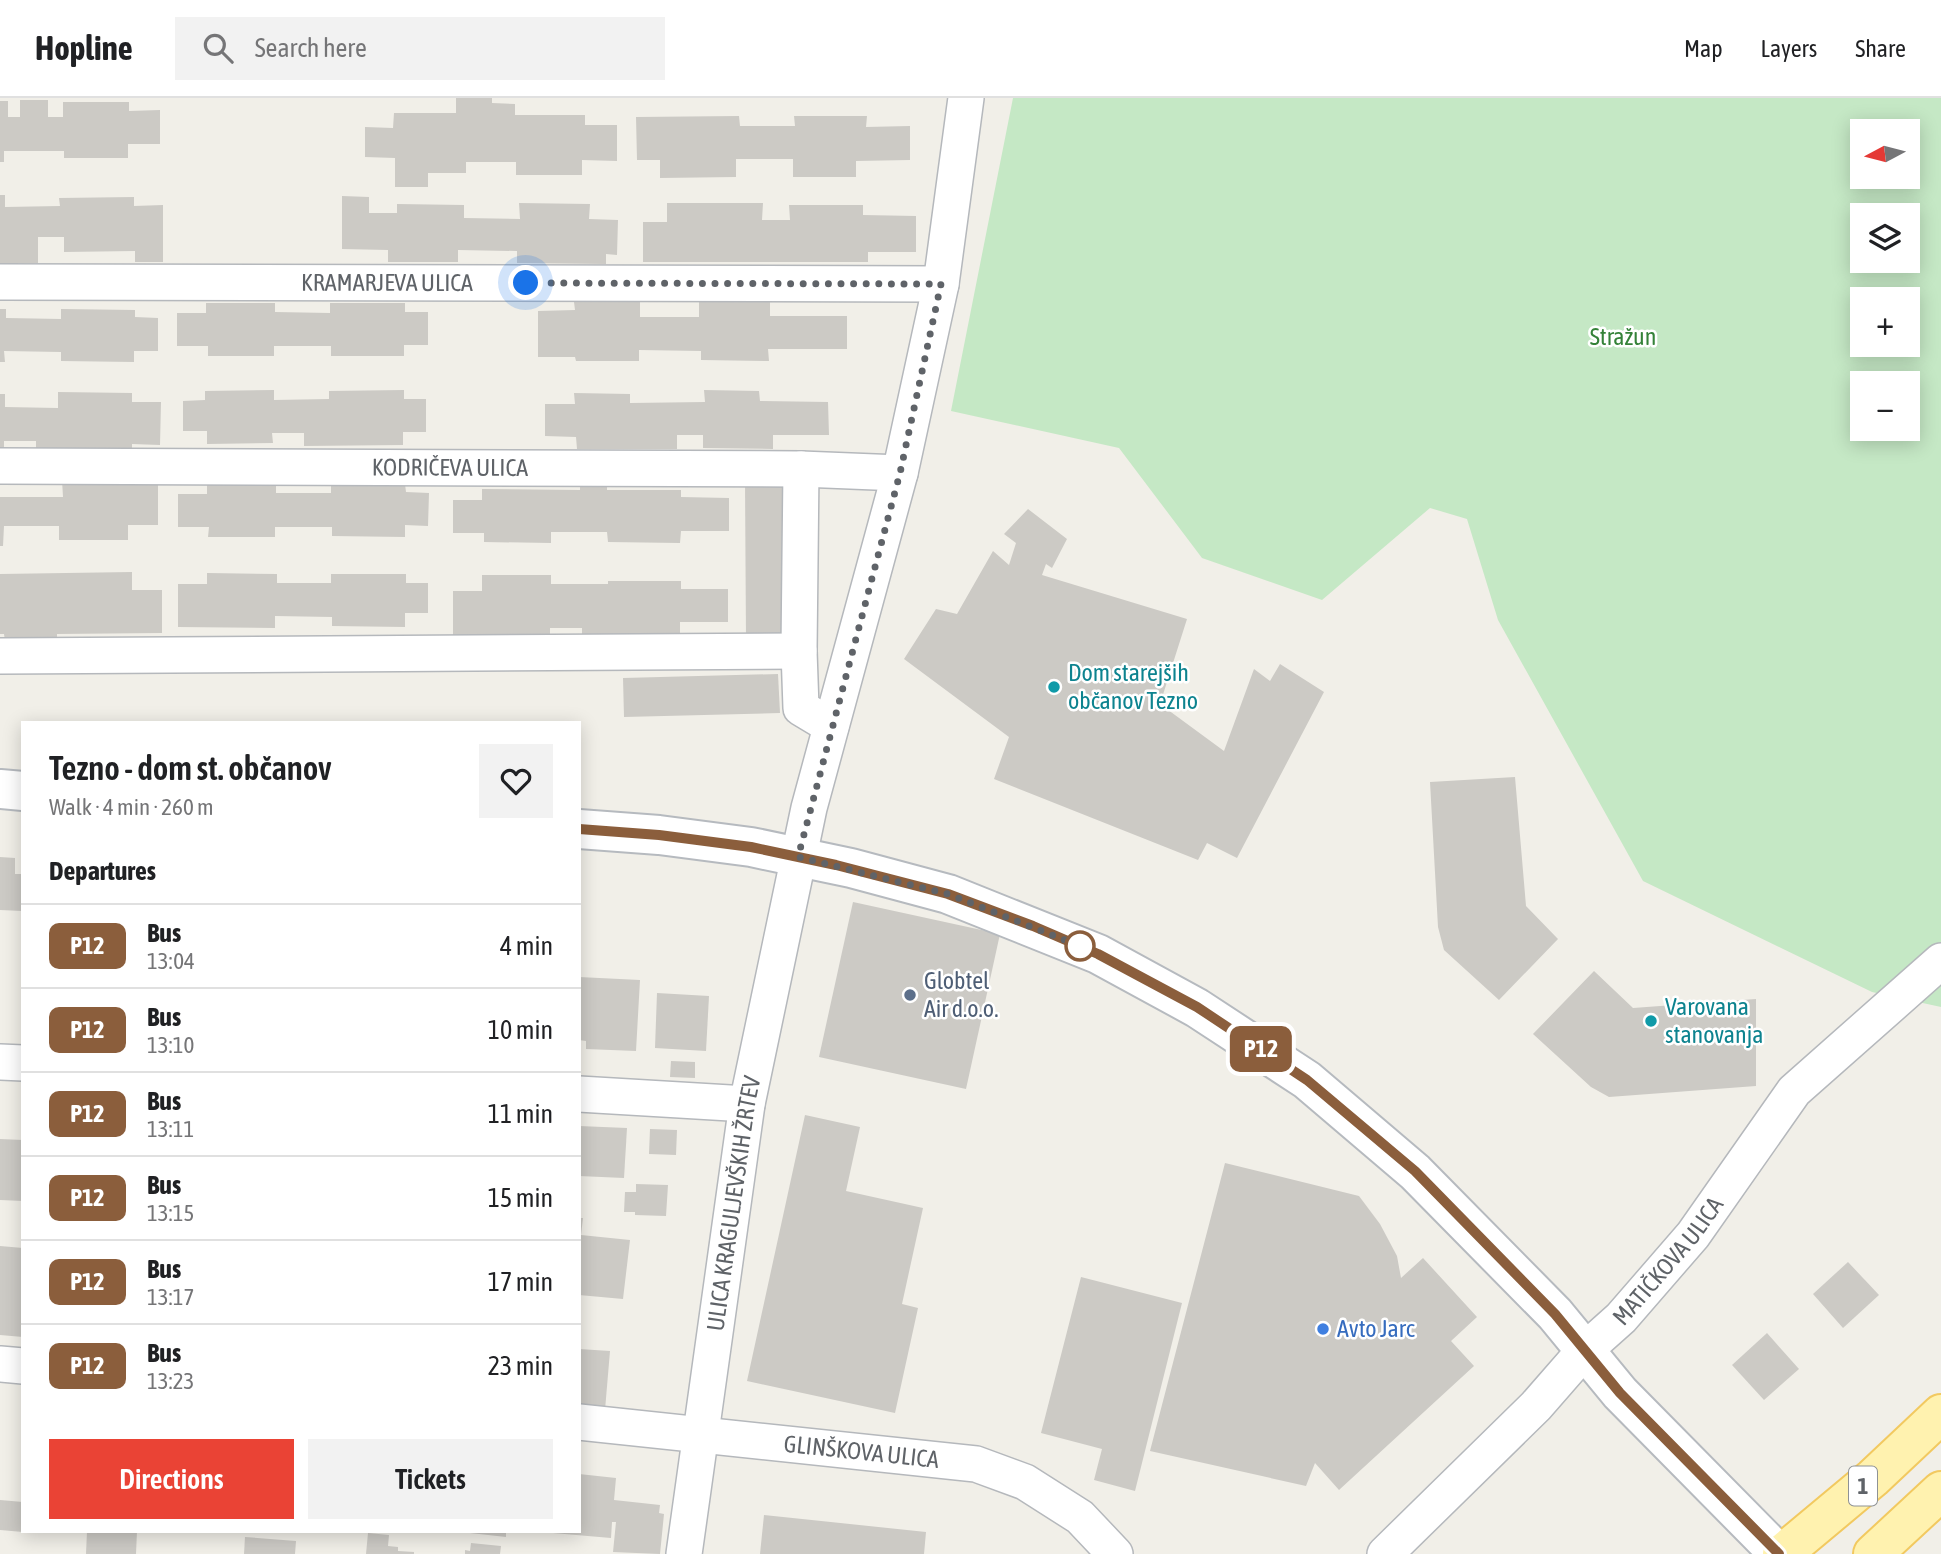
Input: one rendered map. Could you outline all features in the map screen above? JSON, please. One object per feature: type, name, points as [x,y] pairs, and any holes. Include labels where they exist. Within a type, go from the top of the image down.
[{"type":"main road","name":"1","points":[[1780,1554],[1873,1478],[1941,1414]]},
{"type":"main road","name":"1","points":[[1873,1554],[1941,1491]]},
{"type":"street","name":"ULICA KRAGULJEVŠKIH ŽRTEV","points":[[684,1554],[747,1104],[798,857],[900,473],[941,284],[966,98]]},
{"type":"street","name":"KRAMARJEVA ULICA","points":[[0,282],[941,284]]},
{"type":"street","name":"KODRIČEVA ULICA","points":[[0,466],[801,469],[900,473]]},
{"type":"street","points":[[801,469],[801,708],[831,726]]},
{"type":"street","points":[[0,656],[799,651]]},
{"type":"street","points":[[0,789],[21,791]]},
{"type":"street","points":[[581,829],[659,835],[751,847],[948,894],[1098,954],[1197,1007],[1307,1080],[1415,1171],[1555,1314],[1620,1393],[1780,1554]]},
{"type":"street","name":"MATIČKOVA ULICA","points":[[1385,1554],[1536,1406],[1584,1352],[1620,1318],[1693,1235],[1794,1091],[1941,961]]},
{"type":"street","points":[[0,1062],[21,1063]]},
{"type":"street","points":[[581,1094],[747,1104]]},
{"type":"street","points":[[0,1364],[21,1366]]},
{"type":"street","name":"GLINŠKOVA ULICA","points":[[581,1422],[976,1464],[1025,1482],[1080,1517],[1115,1554]]},
{"type":"green space","name":"Stražun","points":[[1013,98],[1941,98],[1941,1007],[1872,992],[1643,881],[1498,620],[1467,519],[1430,508],[1322,600],[1202,558],[1119,448],[951,411]]},
{"type":"building","points":[[456,98],[492,98],[492,103],[515,104],[515,115],[585,115],[585,125],[617,125],[617,161],[582,160],[582,175],[516,175],[516,162],[466,162],[466,173],[428,173],[428,187],[395,187],[395,158],[365,157],[365,127],[393,128],[394,113],[456,113]]},
{"type":"building","points":[[20,100],[48,100],[48,117],[63,117],[63,102],[129,102],[129,111],[160,110],[160,144],[128,144],[128,158],[64,158],[64,151],[4,151],[4,162],[0,162],[0,101],[8,101],[8,117],[20,117]]},
{"type":"building","points":[[739,116],[740,126],[795,126],[794,116],[867,116],[866,127],[910,126],[910,160],[856,161],[856,177],[793,177],[793,159],[736,159],[736,177],[660,178],[660,160],[637,160],[636,117]]},
{"type":"building","points":[[0,195],[5,195],[5,207],[60,206],[59,198],[134,197],[134,206],[163,205],[163,262],[135,262],[135,251],[64,252],[64,237],[38,237],[38,263],[0,263]]},
{"type":"building","points":[[342,196],[369,197],[369,213],[397,213],[397,204],[464,205],[464,218],[520,219],[519,203],[590,204],[589,219],[618,220],[617,255],[606,254],[606,264],[517,263],[517,251],[458,250],[458,262],[388,262],[388,250],[342,249]]},
{"type":"building","points":[[667,203],[763,203],[762,220],[790,220],[789,205],[863,205],[863,215],[916,216],[916,252],[868,252],[868,262],[643,262],[643,222],[667,222]]},
{"type":"building","points":[[574,302],[640,302],[640,317],[699,317],[699,302],[770,302],[770,316],[847,316],[847,349],[768,349],[769,361],[701,360],[701,351],[639,350],[639,361],[576,361],[575,357],[538,357],[538,311],[575,310]]},
{"type":"building","points":[[206,303],[275,303],[275,312],[330,313],[330,303],[405,303],[405,312],[428,312],[428,345],[404,345],[404,356],[331,356],[331,346],[274,346],[274,356],[208,356],[208,346],[177,346],[177,313],[206,313]]},
{"type":"building","points":[[0,309],[6,309],[6,318],[61,319],[61,309],[135,310],[135,317],[158,318],[158,351],[134,351],[134,362],[61,361],[61,352],[4,351],[5,362],[0,362]]},
{"type":"building","points":[[274,390],[274,400],[329,399],[329,391],[404,390],[404,399],[426,399],[426,432],[403,432],[403,445],[304,446],[304,433],[272,433],[273,443],[207,444],[207,431],[183,431],[183,401],[205,400],[205,391]]},
{"type":"building","points":[[704,390],[759,391],[760,401],[828,402],[829,435],[773,435],[773,449],[703,448],[703,435],[677,435],[677,449],[577,449],[576,437],[545,436],[545,404],[575,404],[574,393],[630,394],[630,403],[705,402]]},
{"type":"building","points":[[58,392],[132,393],[132,402],[161,402],[160,445],[132,444],[132,452],[36,459],[36,441],[4,441],[4,455],[0,455],[0,394],[5,394],[5,407],[58,408]]},
{"type":"building","points":[[62,480],[158,480],[158,525],[128,525],[128,540],[59,540],[59,526],[4,526],[3,546],[0,546],[0,497],[63,497]]},
{"type":"building","points":[[580,480],[607,480],[607,490],[681,490],[681,497],[729,498],[729,531],[681,531],[680,543],[608,542],[607,532],[551,532],[551,543],[484,542],[484,533],[453,533],[453,500],[482,500],[482,489],[580,490]]},
{"type":"building","points":[[745,482],[783,482],[784,639],[746,639]]},
{"type":"building","points":[[207,483],[276,484],[276,493],[331,493],[331,484],[405,484],[406,492],[429,493],[428,526],[405,525],[405,537],[332,536],[332,527],[275,527],[275,537],[208,537],[209,527],[178,527],[178,494],[207,494]]},
{"type":"building","name":"Dom starejših občanov Tezno","points":[[1028,509],[1067,539],[1052,568],[1046,564],[1042,575],[1187,619],[1160,704],[1224,751],[1254,669],[1270,681],[1280,664],[1324,692],[1237,858],[1207,843],[1198,860],[994,779],[1009,737],[904,659],[936,609],[957,614],[993,551],[1009,565],[1016,543],[1004,534]]},
{"type":"building","points":[[132,572],[132,590],[162,590],[162,633],[57,634],[57,640],[5,641],[4,634],[0,634],[0,574]]},
{"type":"building","points":[[207,573],[277,574],[277,583],[331,583],[331,574],[406,574],[406,583],[428,583],[428,613],[405,613],[405,627],[332,626],[332,617],[275,616],[275,628],[178,627],[178,584],[207,584]]},
{"type":"building","points":[[482,575],[551,575],[551,584],[681,581],[681,589],[728,589],[728,622],[680,622],[680,634],[582,634],[582,628],[550,628],[550,635],[453,635],[453,591],[482,591]]},
{"type":"building","points":[[778,674],[780,713],[624,717],[623,678]]},
{"type":"building","points":[[1515,777],[1526,906],[1558,939],[1499,1000],[1444,950],[1438,927],[1430,782]]},
{"type":"building","points":[[0,857],[15,858],[15,874],[21,874],[21,911],[0,910]]},
{"type":"building","name":"Globtel Air d.o.o.","points":[[853,902],[1000,934],[966,1089],[819,1057]]},
{"type":"building","name":"Varovana stanovanja","points":[[1594,971],[1633,1008],[1756,999],[1756,1086],[1609,1097],[1591,1087],[1533,1034]]},
{"type":"building","points":[[581,977],[640,980],[636,1051],[586,1049],[586,1041],[581,1040]]},
{"type":"building","points":[[657,993],[709,996],[706,1051],[655,1048]]},
{"type":"building","points":[[671,1061],[695,1062],[695,1078],[670,1077]]},
{"type":"building","points":[[805,1115],[860,1127],[846,1191],[923,1208],[902,1304],[918,1308],[895,1413],[747,1381]]},
{"type":"building","points":[[581,1126],[627,1128],[624,1178],[581,1176]]},
{"type":"building","points":[[650,1129],[677,1130],[676,1155],[649,1154]]},
{"type":"building","points":[[0,1139],[21,1140],[21,1201],[0,1200]]},
{"type":"building","name":"Avto Jarc","points":[[1225,1163],[1359,1196],[1380,1224],[1397,1256],[1401,1278],[1423,1258],[1477,1317],[1451,1341],[1474,1366],[1339,1490],[1315,1463],[1306,1486],[1150,1451]]},
{"type":"building","points":[[636,1184],[668,1185],[666,1216],[624,1212],[625,1192],[636,1192]]},
{"type":"building","points":[[581,1235],[630,1240],[623,1299],[581,1295]]},
{"type":"building","points":[[0,1246],[21,1248],[21,1337],[0,1335]]},
{"type":"building","points":[[1848,1262],[1879,1295],[1843,1328],[1813,1294]]},
{"type":"building","points":[[1081,1277],[1182,1303],[1135,1491],[1094,1480],[1102,1449],[1041,1433]]},
{"type":"building","points":[[1767,1333],[1799,1369],[1764,1400],[1732,1365]]},
{"type":"building","points":[[581,1349],[610,1351],[605,1410],[581,1408]]},
{"type":"building","points":[[581,1474],[616,1478],[614,1500],[660,1505],[659,1513],[664,1514],[660,1554],[613,1552],[616,1522],[612,1522],[611,1538],[553,1533],[581,1533]]},
{"type":"building","points":[[0,1500],[21,1502],[21,1532],[0,1530]]},
{"type":"building","points":[[764,1515],[926,1532],[924,1554],[760,1554]]},
{"type":"building","points":[[87,1533],[137,1533],[136,1554],[86,1554]]},
{"type":"building","points":[[368,1533],[389,1535],[388,1546],[414,1554],[366,1554]]},
{"type":"building","points":[[470,1533],[506,1533],[506,1537]]},
{"type":"building","points":[[245,1537],[296,1541],[295,1554],[244,1554]]},
{"type":"building","points":[[471,1543],[501,1546],[500,1554],[465,1554],[465,1550],[470,1551]]},
{"type":"bus line","name":"P12","points":[[581,829],[659,835],[751,847],[836,865],[948,894],[1098,954],[1197,1007],[1307,1080],[1415,1171],[1555,1314],[1620,1393],[1779,1554]]},
{"type":"place","name":"Dom starejših občanov Tezno","points":[[1054,687]]},
{"type":"place","name":"Globtel Air d.o.o.","points":[[910,995]]},
{"type":"place","name":"Varovana stanovanja","points":[[1651,1021]]},
{"type":"place","name":"Avto Jarc","points":[[1323,1329]]},
{"type":"route","points":[[526,283],[941,284],[900,473],[798,857],[948,894],[1080,946]]}]
